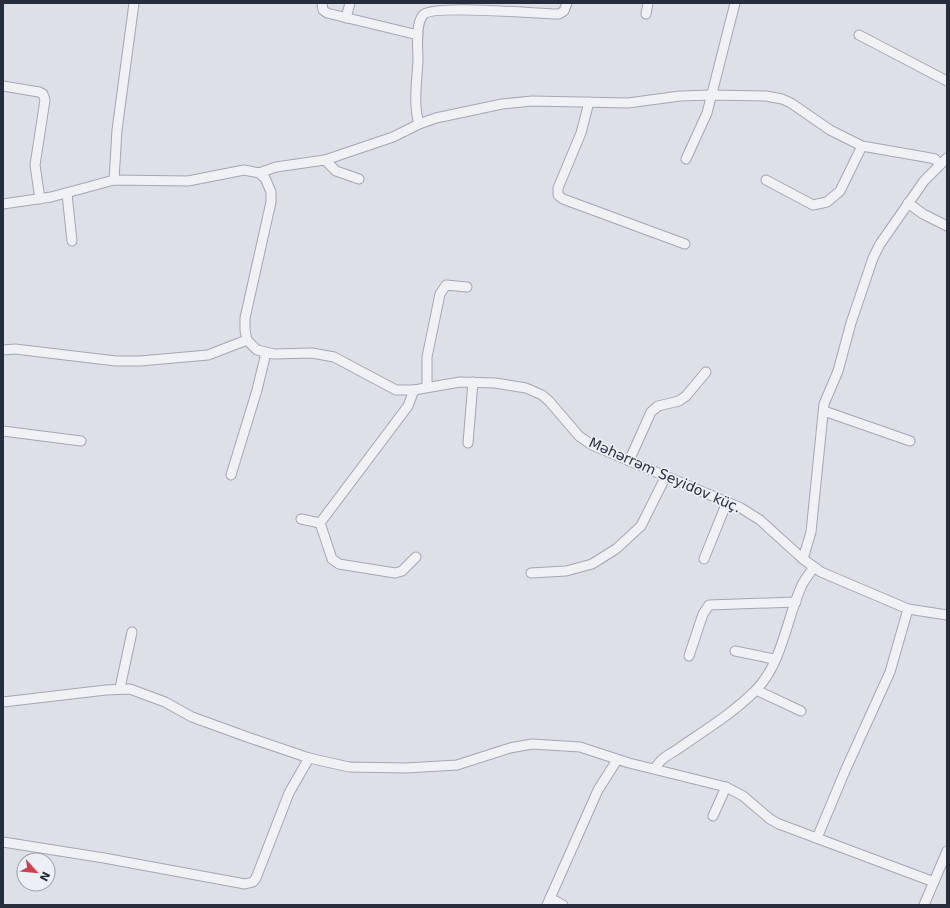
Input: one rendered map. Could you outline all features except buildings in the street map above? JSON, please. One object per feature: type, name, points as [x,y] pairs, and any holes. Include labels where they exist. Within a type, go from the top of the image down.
[{"type":"street","points":[[114,180],[117,130],[134,3]]},
{"type":"street","points":[[322,3],[322,10],[327,13],[418,35]]},
{"type":"street","points":[[346,18],[350,3]]},
{"type":"street","points":[[419,124],[416,106],[418,35],[420,21],[423,15],[433,10],[560,14],[564,11],[566,3]]},
{"type":"street","points":[[646,14],[648,3]]},
{"type":"street","points":[[686,159],[707,113],[735,3]]},
{"type":"street","points":[[860,35],[947,81]]},
{"type":"street","points":[[3,86],[39,92],[43,94],[45,100],[35,165],[40,199]]},
{"type":"street","points":[[3,204],[67,194],[114,180],[188,181],[244,170],[259,173],[276,167],[325,160],[393,137],[419,124],[471,110],[502,104],[532,102],[628,103],[680,96],[766,96],[782,99],[791,103],[830,130],[862,146],[944,161]]},
{"type":"street","points":[[589,102],[581,133],[558,188],[558,195],[563,199],[686,244]]},
{"type":"street","points":[[766,180],[813,205],[827,202],[840,191],[862,146]]},
{"type":"street","points":[[325,160],[336,171],[359,179]]},
{"type":"street","points":[[803,559],[811,532],[824,404],[838,371],[851,323],[873,258],[924,181],[944,161]]},
{"type":"street","points":[[231,475],[266,353],[252,346],[247,340],[245,330],[245,318],[271,202],[269,184],[259,173]]},
{"type":"street","points":[[67,194],[72,241]]},
{"type":"street","points":[[908,203],[923,214],[947,226]]},
{"type":"street","points":[[427,387],[427,357],[440,294],[446,285],[467,287]]},
{"type":"street","points":[[3,350],[116,361],[140,361],[208,355],[247,340]]},
{"type":"street","name":"Məhərrəm Seyidov küç.","points":[[266,353],[312,353],[334,357],[388,387],[404,391],[460,382],[473,382],[515,385],[542,395],[556,408],[584,441],[727,502],[760,520],[814,567],[889,603],[908,609],[947,615]]},
{"type":"street","points":[[629,461],[651,412],[658,406],[679,401],[686,396],[706,372]]},
{"type":"street","points":[[468,443],[473,382]]},
{"type":"street","points":[[320,523],[408,406],[414,390]]},
{"type":"street","points":[[824,411],[910,441]]},
{"type":"street","points":[[3,432],[81,441]]},
{"type":"street","points":[[531,573],[566,571],[592,564],[616,549],[642,526],[666,476]]},
{"type":"street","points":[[704,559],[727,502]]},
{"type":"street","points":[[301,519],[320,523]]},
{"type":"street","points":[[320,523],[332,559],[339,564],[395,573],[402,571],[416,557]]},
{"type":"street","points":[[655,769],[664,757],[692,740],[742,703],[756,690],[774,659],[802,585],[814,567]]},
{"type":"street","points":[[689,656],[703,614],[708,605],[796,602]]},
{"type":"street","points":[[818,838],[845,771],[890,672],[908,609]]},
{"type":"street","points":[[120,688],[132,632]]},
{"type":"street","points":[[735,651],[774,659]]},
{"type":"street","points":[[3,702],[120,688],[142,692],[165,702],[192,717],[309,758],[349,767],[406,768],[450,766],[532,744],[580,747],[617,760],[726,787],[743,796],[770,819],[934,882]]},
{"type":"street","points":[[756,690],[800,711]]},
{"type":"street","points":[[3,842],[104,858],[246,884],[253,882],[256,878],[289,793],[309,758]]},
{"type":"street","points":[[563,905],[549,902],[598,790],[617,760]]},
{"type":"street","points":[[713,816],[726,787]]},
{"type":"street","points":[[928,904],[934,882],[947,851]]}]
